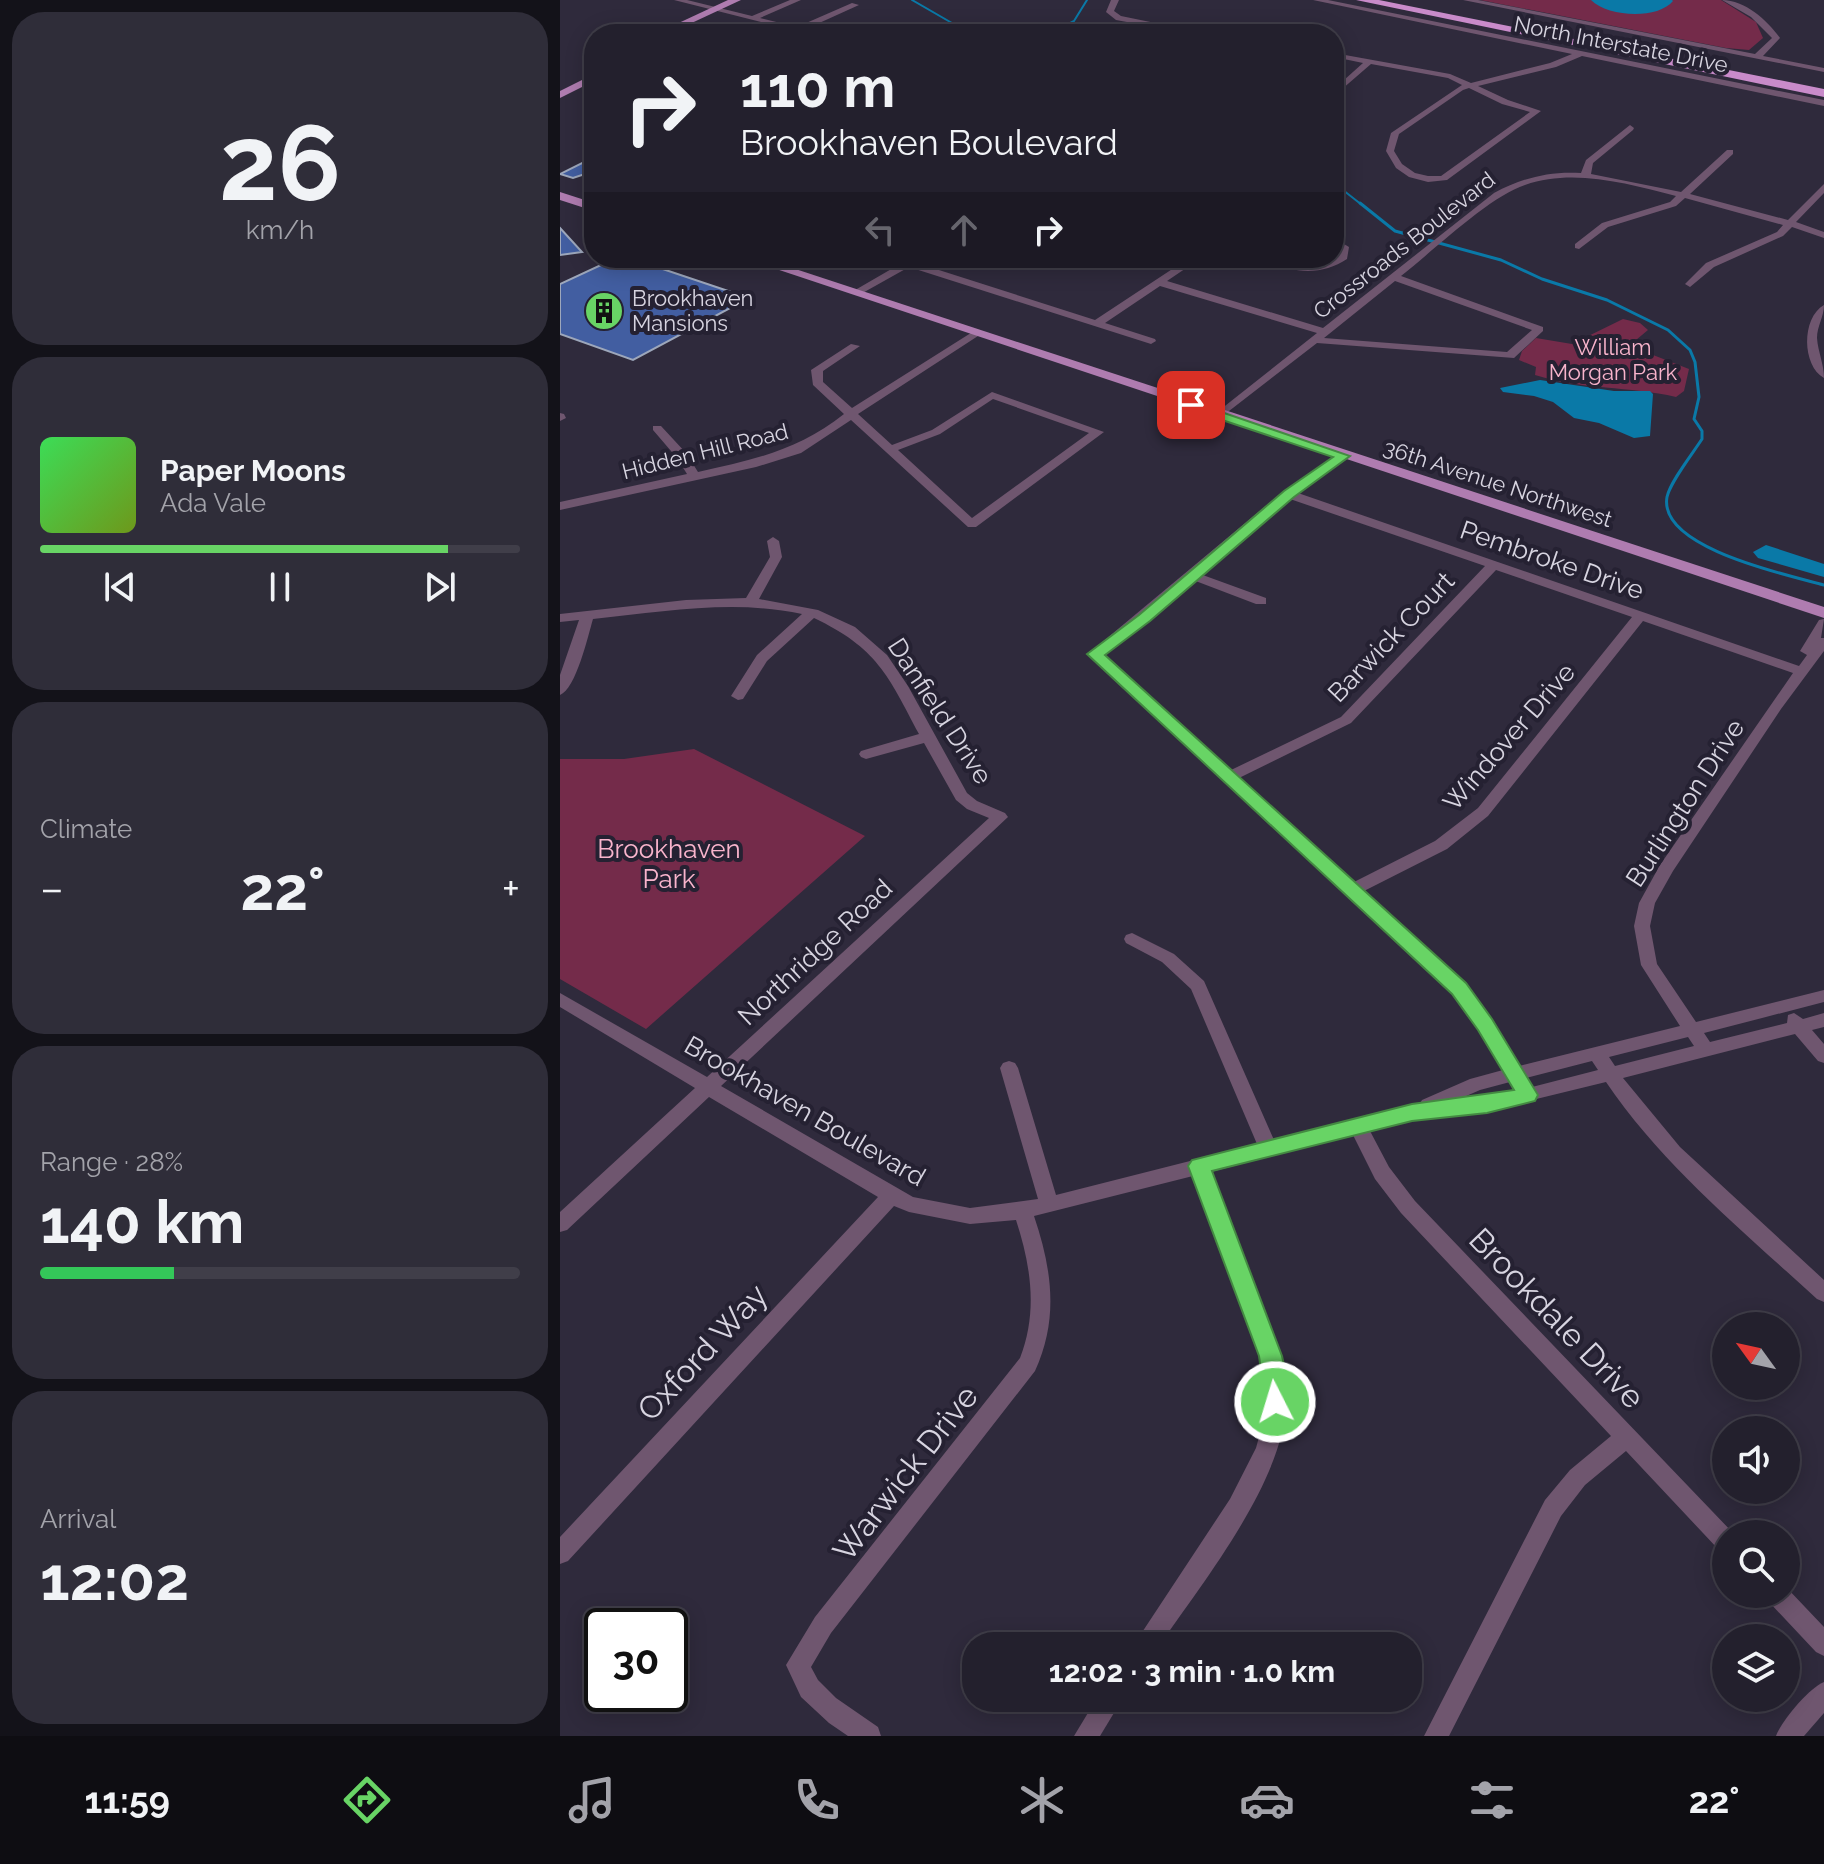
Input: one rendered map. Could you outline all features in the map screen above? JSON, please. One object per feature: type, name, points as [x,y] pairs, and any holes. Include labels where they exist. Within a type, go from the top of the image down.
[{"type":"highway","points":[[1362,0],[1824,93]]},
{"type":"highway","points":[[1391,0],[1824,86]]},
{"type":"main road","points":[[682,24],[736,0]]},
{"type":"main road","points":[[560,95],[584,82]]},
{"type":"main road","name":"36th Avenue Northwest","points":[[779,268],[1824,613]]},
{"type":"street","points":[[678,0],[778,24]]},
{"type":"street","points":[[753,18],[797,0]]},
{"type":"street","points":[[1115,0],[1111,14],[1133,24]]},
{"type":"street","name":"North Interstate Drive","points":[[1317,0],[1824,103]]},
{"type":"street","points":[[1467,0],[1824,70]]},
{"type":"street","points":[[1726,0],[1753,15],[1767,29],[1764,33],[1771,42],[1757,57]]},
{"type":"street","points":[[810,24],[855,5]]},
{"type":"street","points":[[1344,57],[1441,74],[1471,85],[1505,102],[1537,111],[1430,186],[1399,166],[1390,151],[1391,138],[1451,94],[1471,85],[1553,65],[1580,54]]},
{"type":"street","points":[[1344,84],[1370,61]]},
{"type":"street","points":[[1585,177],[1589,162],[1630,128]]},
{"type":"street","points":[[1579,246],[1605,225],[1665,208],[1730,152]]},
{"type":"street","name":"Crossroads Boulevard","points":[[1220,415],[1501,192],[1513,186],[1549,178],[1585,177],[1620,181],[1791,223],[1824,235]]},
{"type":"street","points":[[1690,284],[1710,265],[1776,236],[1824,187]]},
{"type":"street","points":[[855,293],[901,268]]},
{"type":"street","points":[[921,268],[1151,341]]},
{"type":"street","points":[[1097,323],[1180,268]]},
{"type":"street","points":[[1305,268],[1326,268]]},
{"type":"street","points":[[1158,282],[1320,336],[1510,356],[1539,329],[1395,277]]},
{"type":"street","points":[[1824,308],[1813,323],[1810,337],[1824,375]]},
{"type":"street","name":"Hidden Hill Road","points":[[560,506],[783,455],[853,416],[878,406],[980,336]]},
{"type":"street","points":[[855,346],[822,366],[815,378],[853,416],[972,524],[1098,432],[992,395],[936,432],[891,449]]},
{"type":"street","points":[[657,428],[682,456],[695,477]]},
{"type":"street","points":[[1338,454],[1144,618],[1095,654],[1459,988],[1527,1095]]},
{"type":"street","name":"Pembroke Drive","points":[[1289,494],[1800,671]]},
{"type":"street","points":[[751,602],[776,557],[773,541]]},
{"type":"street","name":"Barwick Court","points":[[1229,777],[1346,720],[1494,565]]},
{"type":"street","points":[[1193,576],[1261,601]]},
{"type":"street","name":"Danfield Drive","points":[[560,618],[691,602],[751,602],[811,613],[851,631],[892,671],[961,796],[972,805],[1000,817]]},
{"type":"street","points":[[738,696],[762,658],[811,613]]},
{"type":"street","points":[[560,691],[587,616]]},
{"type":"street","name":"Windover Drive","points":[[1353,890],[1441,845],[1483,812],[1640,616]]},
{"type":"street","name":"Burlington Drive","points":[[1800,671],[1809,647],[1824,623]]},
{"type":"street","name":"Burlington Drive","points":[[1706,1050],[1649,965],[1642,926],[1647,903],[1666,869],[1800,671],[1824,642]]},
{"type":"street","points":[[866,754],[927,737]]},
{"type":"street","name":"Northridge Road","points":[[560,1224],[1000,817]]},
{"type":"street","points":[[1132,939],[1156,950],[1184,970],[1198,986],[1268,1148]]},
{"type":"street","name":"Brookhaven Boulevard","points":[[1412,1113],[1476,1084],[1824,996]]},
{"type":"street","name":"Brookhaven Boulevard","points":[[560,999],[892,1195],[928,1210],[949,1214],[994,1215],[1023,1211],[1412,1113],[1487,1104],[1610,1076],[1824,1020]]},
{"type":"street","points":[[1783,1006],[1824,1056]]},
{"type":"street","points":[[1597,1054],[1641,1119],[1688,1170],[1824,1293]]},
{"type":"street","points":[[1009,1068],[1049,1204]]},
{"type":"street","name":"Brookdale Drive","points":[[1358,1126],[1382,1173],[1408,1207],[1712,1526]]},
{"type":"street","points":[[1154,1632],[1245,1492],[1274,1424],[1276,1380],[1270,1356],[1199,1166]]},
{"type":"street","name":"Oxford Way","points":[[560,1553],[892,1195]]},
{"type":"street","name":"Warwick Drive","points":[[869,1736],[816,1699],[798,1665],[823,1625],[1028,1364],[1036,1346],[1043,1306],[1038,1261],[1023,1211]]},
{"type":"street","points":[[1436,1736],[1553,1508],[1584,1470],[1627,1437]]},
{"type":"street","points":[[1790,1608],[1824,1644]]},
{"type":"street","points":[[1788,1736],[1824,1694]]},
{"type":"street","points":[[1086,1736],[1102,1712]]},
{"type":"green space","points":[[1480,0],[1721,0],[1756,22],[1763,38],[1749,50],[1726,48]]},
{"type":"green space","name":"William Morgan Park","points":[[1623,319],[1640,323],[1648,330],[1636,340],[1648,353],[1689,369],[1684,391],[1676,397],[1553,380],[1535,375],[1536,367],[1519,360],[1522,351],[1536,338],[1572,344]]},
{"type":"green space","name":"Brookhaven Park","points":[[694,749],[865,836],[646,1029],[560,979],[560,759],[624,759]]},
{"type":"water","points":[[1591,0],[1673,1],[1656,11],[1632,14],[1609,10]]},
{"type":"water","points":[[1540,380],[1614,391],[1650,391],[1653,394],[1650,436],[1634,438],[1599,423],[1574,418],[1553,402],[1503,392],[1500,388]]},
{"type":"water","points":[[1766,545],[1824,564],[1824,577],[1758,558],[1753,552]]},
{"type":"building","points":[[584,162],[584,174],[573,178],[560,174]]},
{"type":"building","points":[[560,228],[582,252],[560,255]]},
{"type":"building","name":"Brookhaven Mansions","points":[[594,268],[660,268],[749,298],[633,360],[560,334],[560,284]]},
{"type":"waterway","points":[[912,0],[954,24]]},
{"type":"waterway","points":[[1068,24],[1074,21],[1087,0]]},
{"type":"waterway","points":[[1344,191],[1362,205]]},
{"type":"waterway","points":[[1360,203],[1395,231],[1501,260],[1542,279],[1607,300],[1668,330],[1690,350],[1695,362],[1699,397],[1694,419],[1702,431],[1702,439],[1669,491],[1670,515],[1683,531],[1703,545],[1756,566],[1824,585]]},
{"type":"place","name":"Brookhaven Mansions","points":[[604,311]]},
{"type":"route","points":[[1191,405],[1343,456],[1289,494],[1144,618],[1095,654],[1459,988],[1485,1024],[1527,1095],[1487,1104],[1412,1113],[1199,1166],[1270,1356],[1276,1380],[1275,1402]]}]
